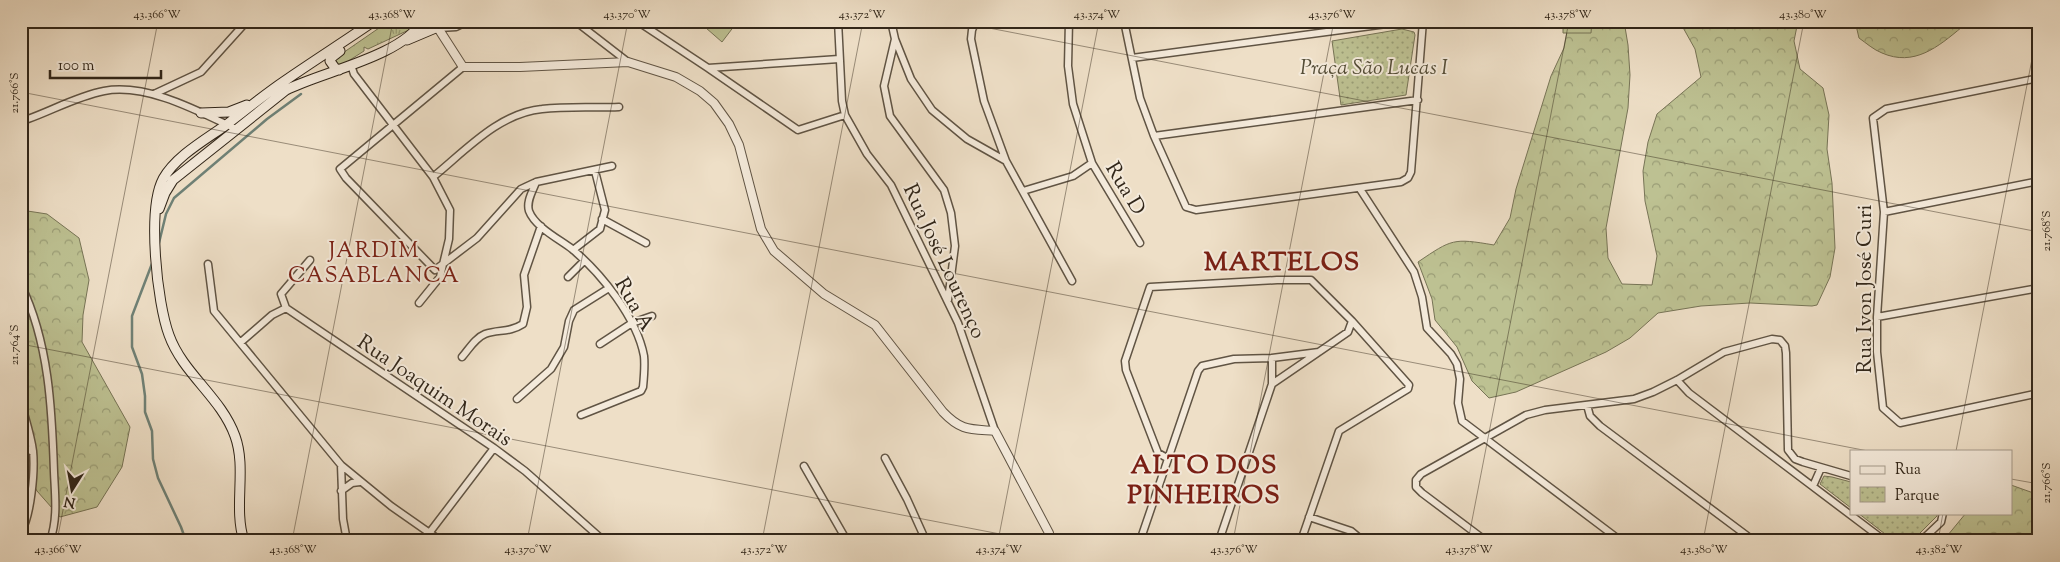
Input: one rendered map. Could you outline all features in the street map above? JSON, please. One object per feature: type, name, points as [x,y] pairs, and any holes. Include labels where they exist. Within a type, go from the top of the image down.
[{"type":"main road","points":[[244,541],[239,510],[240,457],[236,436],[222,410],[185,365],[169,336],[160,297],[156,263],[155,202],[157,192],[173,166],[186,155],[254,103],[374,21]]},
{"type":"main road","points":[[402,42],[419,27],[422,21]]},
{"type":"main road","points":[[156,217],[165,193],[173,180],[286,90],[301,82],[339,70],[452,21]]},
{"type":"main road","points":[[339,70],[331,64],[331,58],[355,40],[365,28]]},
{"type":"main road","points":[[201,113],[229,112],[254,103]]},
{"type":"street","points":[[154,94],[201,72],[247,21]]},
{"type":"street","points":[[438,28],[456,27],[468,21]]},
{"type":"street","points":[[574,21],[628,62],[676,77],[714,102],[739,145],[761,229],[774,251],[824,294],[875,325],[954,424],[966,428],[995,431]]},
{"type":"street","points":[[637,21],[798,130],[845,115]]},
{"type":"street","name":"Rua José Lourenço","points":[[838,21],[842,101],[845,115],[867,154],[890,185],[948,302],[958,323],[995,431],[1049,533],[1050,541]]},
{"type":"street","points":[[891,21],[895,39],[912,79],[932,110],[968,139],[1006,161]]},
{"type":"street","points":[[976,21],[971,39],[982,92],[1006,161],[1072,282]]},
{"type":"street","points":[[1068,21],[1068,66],[1073,104],[1092,163]]},
{"type":"street","points":[[1124,21],[1140,98],[1154,136],[1186,207],[1191,210],[1360,189],[1401,182],[1408,178],[1411,172],[1418,100],[1423,21]]},
{"type":"street","points":[[1132,58],[1409,21]]},
{"type":"street","points":[[438,28],[464,67]]},
{"type":"street","points":[[895,39],[884,86],[890,116],[944,190],[949,206],[955,246],[948,302]]},
{"type":"street","points":[[708,68],[839,59]]},
{"type":"street","points":[[612,166],[536,182],[521,189],[477,238],[435,270],[346,178],[340,169],[464,67],[520,67],[628,62]]},
{"type":"street","points":[[351,65],[354,74],[433,177],[450,210],[449,239],[440,277],[419,303]]},
{"type":"street","name":"Rua Ivon José Curi","points":[[2039,78],[1886,108],[1873,118],[1884,212],[1877,317],[1877,352],[1882,408],[1900,423],[2039,393]]},
{"type":"street","points":[[21,119],[28,119],[104,91],[121,89],[154,94],[236,129]]},
{"type":"street","points":[[1154,136],[1418,100]]},
{"type":"street","points":[[433,177],[500,123],[518,115],[541,109],[619,107]]},
{"type":"street","name":"Rua D","points":[[1023,191],[1073,176],[1092,163],[1140,243]]},
{"type":"street","points":[[572,250],[594,236],[600,229],[605,210],[595,171]]},
{"type":"street","points":[[1884,212],[2039,181]]},
{"type":"street","points":[[462,357],[476,340],[484,334],[513,330],[522,324],[527,307],[524,275],[541,226],[530,212],[528,202],[536,182]]},
{"type":"street","points":[[1360,189],[1414,272],[1422,297],[1427,328],[1457,364],[1460,379],[1458,403],[1462,421],[1621,541]]},
{"type":"street","points":[[602,219],[646,243]]},
{"type":"street","name":"Rua A","points":[[541,226],[584,261],[608,288],[638,334],[644,357],[642,390],[581,415]]},
{"type":"street","points":[[241,342],[272,315],[286,308],[281,294],[310,260]]},
{"type":"street","points":[[568,277],[584,261]]},
{"type":"street","points":[[208,264],[214,311],[341,465],[360,482],[441,541]]},
{"type":"street","points":[[1167,458],[1158,453],[1126,370],[1125,361],[1150,287],[1306,279],[1315,283],[1408,382],[1408,389],[1339,431],[1301,541]]},
{"type":"street","points":[[21,285],[34,317],[49,393],[56,518],[50,541]]},
{"type":"street","points":[[517,400],[552,369],[564,347],[569,321],[574,310],[608,288]]},
{"type":"street","points":[[1877,317],[2039,288]]},
{"type":"street","name":"Rua Joaquim Morais","points":[[286,308],[494,448],[524,471],[604,541]]},
{"type":"street","points":[[600,344],[632,323],[652,316]]},
{"type":"street","points":[[1272,384],[1348,332],[1352,321]]},
{"type":"street","points":[[1486,541],[1416,487],[1416,480],[1421,474],[1526,415],[1545,410],[1587,404],[1634,400],[1676,380],[1724,352],[1772,339],[1780,340],[1785,346],[1788,450],[1795,459],[1850,476]]},
{"type":"street","points":[[1140,541],[1167,458],[1198,371],[1202,366],[1234,359],[1272,358],[1319,352]]},
{"type":"street","points":[[1295,355],[1296,367]]},
{"type":"street","points":[[1219,541],[1272,384],[1272,358]]},
{"type":"street","points":[[1676,380],[1689,393],[1885,541]]},
{"type":"street","points":[[21,402],[33,452],[27,523],[21,532]]},
{"type":"street","points":[[1587,404],[1590,416],[1600,426],[1754,541]]},
{"type":"street","points":[[21,446],[33,452]]},
{"type":"street","points":[[430,532],[494,448]]},
{"type":"street","points":[[1778,459],[1788,450]]},
{"type":"street","points":[[885,458],[907,499],[926,541]]},
{"type":"street","points":[[341,465],[343,519],[347,541]]},
{"type":"street","points":[[804,466],[847,541]]},
{"type":"street","points":[[1813,486],[1821,468]]},
{"type":"street","points":[[341,491],[352,483],[360,482]]},
{"type":"street","points":[[1922,541],[1941,522],[1943,514]]},
{"type":"street","points":[[1309,517],[1351,530],[1363,541]]},
{"type":"green space","points":[[393,21],[416,21],[416,24],[413,28],[368,49],[364,47],[364,51],[342,65],[335,61],[337,57],[379,28]]},
{"type":"green space","points":[[698,21],[738,21],[722,42]]},
{"type":"green space","points":[[1563,21],[1592,21],[1591,33],[1563,33]]},
{"type":"green space","points":[[1569,21],[1624,21],[1630,75],[1628,108],[1606,228],[1608,258],[1622,284],[1652,285],[1657,256],[1645,201],[1643,171],[1648,142],[1657,114],[1701,77],[1695,49],[1681,24],[1682,21],[1798,21],[1794,41],[1800,69],[1823,88],[1829,115],[1827,149],[1832,183],[1835,248],[1830,277],[1817,305],[1750,303],[1701,306],[1658,313],[1630,338],[1606,352],[1516,392],[1489,398],[1472,381],[1457,347],[1435,320],[1432,299],[1418,262],[1453,242],[1470,241],[1494,245],[1510,218],[1516,189],[1551,76],[1564,48]]},
{"type":"green space","points":[[1855,21],[1961,21],[1962,27],[1935,48],[1925,53],[1905,58],[1882,53],[1867,44],[1859,38]]},
{"type":"green space","name":"Praça São Lucas I","points":[[1402,29],[1414,32],[1415,35],[1406,95],[1341,105],[1332,41]]},
{"type":"green space","points":[[21,210],[47,214],[79,238],[89,280],[83,315],[82,342],[130,427],[122,467],[97,507],[60,517],[37,491],[21,463]]},
{"type":"green space","points":[[1824,476],[1850,482],[1850,507],[1820,484]]},
{"type":"green space","points":[[2012,485],[2039,495],[2039,541],[1943,541],[1965,514],[2012,514]]},
{"type":"green space","points":[[1859,514],[1937,514],[1912,541],[1894,541]]},
{"type":"waterway","points":[[158,247],[166,214],[174,198],[267,119],[301,94]]},
{"type":"waterway","points":[[153,261],[132,316],[132,347],[142,374],[145,412],[152,431],[153,459],[158,478],[186,541]]},
{"type":"district","name":"MARTELOS","points":[[1282,261]]},
{"type":"district","name":"JARDIM CASABLANCA","points":[[374,262]]},
{"type":"district","name":"ALTO DOS PINHEIROS","points":[[1204,478]]}]
